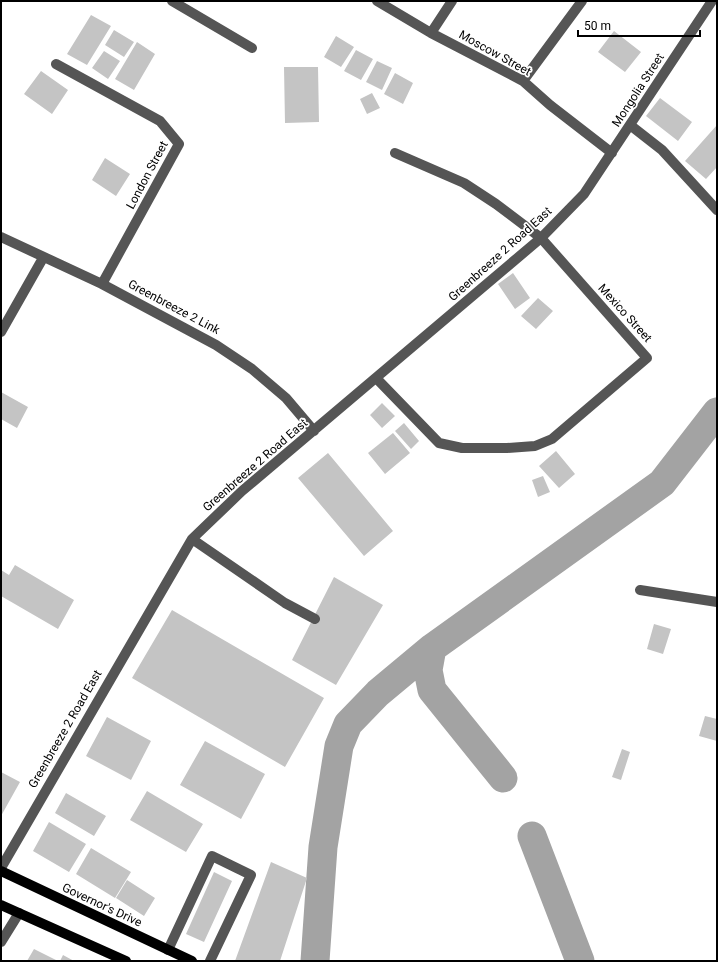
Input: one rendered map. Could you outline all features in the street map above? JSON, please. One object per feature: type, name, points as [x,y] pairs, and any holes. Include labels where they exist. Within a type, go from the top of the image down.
[{"type":"main road","name":"Governor's Drive","points":[[1,869],[192,961]]},
{"type":"main road","points":[[1,905],[126,961]]},
{"type":"street","points":[[172,1],[252,48]]},
{"type":"street","name":"Moscow Street","points":[[377,1],[431,33],[523,81],[550,105],[612,152]]},
{"type":"street","points":[[431,33],[452,1]]},
{"type":"street","points":[[523,81],[582,1]]},
{"type":"street","name":"Mongolia Street","points":[[612,152],[712,1]]},
{"type":"street","name":"London Street","points":[[56,64],[160,121],[179,144],[102,284]]},
{"type":"street","points":[[630,125],[662,150],[717,210]]},
{"type":"street","name":"Greenbreeze 2 Road East","points":[[1,869],[192,539],[242,491],[541,238],[584,194],[612,152]]},
{"type":"street","name":"Mexico Street","points":[[377,378],[439,443],[462,448],[507,448],[535,446],[552,439],[647,358],[541,238],[496,204],[464,183],[394,153]]},
{"type":"street","name":"Greenbreeze 2 Link","points":[[1,237],[43,258],[102,284],[166,317],[228,353],[252,369],[286,398],[314,430]]},
{"type":"street","points":[[1,332],[43,258]]},
{"type":"street","points":[[192,539],[285,603],[315,619]]},
{"type":"street","points":[[640,590],[717,602]]},
{"type":"street","points":[[168,950],[212,856],[251,875],[210,961]]},
{"type":"street","points":[[1,942],[19,913]]},
{"type":"building","points":[[91,15],[111,26],[87,65],[67,54]]},
{"type":"building","points":[[114,30],[134,42],[124,57],[105,45]]},
{"type":"building","points":[[614,31],[641,52],[625,72],[598,52]]},
{"type":"building","points":[[336,36],[354,47],[341,67],[324,57]]},
{"type":"building","points":[[137,42],[155,54],[134,90],[115,79]]},
{"type":"building","points":[[356,50],[373,59],[361,80],[344,71]]},
{"type":"building","points":[[104,51],[120,61],[108,79],[92,68]]},
{"type":"building","points":[[377,61],[392,68],[382,90],[366,82]]},
{"type":"building","points":[[284,67],[318,67],[319,122],[285,123]]},
{"type":"building","points":[[41,71],[68,90],[52,114],[24,94]]},
{"type":"building","points":[[395,73],[413,83],[403,104],[384,94]]},
{"type":"building","points":[[372,93],[380,108],[367,114],[360,99]]},
{"type":"building","points":[[660,98],[692,122],[678,141],[646,116]]},
{"type":"building","points":[[717,125],[717,167],[706,179],[685,161]]},
{"type":"building","points":[[105,158],[130,174],[116,196],[92,180]]},
{"type":"building","points":[[513,273],[530,298],[515,309],[498,284]]},
{"type":"building","points":[[538,298],[553,311],[536,329],[521,316]]},
{"type":"building","points":[[1,392],[28,407],[17,428],[1,419]]},
{"type":"building","points":[[382,403],[395,416],[382,428],[370,415]]},
{"type":"building","points":[[404,423],[419,441],[411,449],[395,431]]},
{"type":"building","points":[[393,433],[410,453],[385,474],[368,453]]},
{"type":"building","points":[[556,451],[575,474],[559,488],[539,466]]},
{"type":"building","points":[[328,453],[393,531],[364,556],[298,478]]},
{"type":"building","points":[[543,476],[550,492],[538,497],[532,480]]},
{"type":"building","points":[[15,565],[74,600],[58,629],[1,596],[1,570],[9,575]]},
{"type":"building","points":[[334,577],[383,605],[336,685],[292,660]]},
{"type":"building","points":[[172,610],[324,698],[285,767],[132,678]]},
{"type":"building","points":[[654,624],[671,629],[663,654],[647,649]]},
{"type":"building","points":[[705,716],[717,719],[717,741],[699,736]]},
{"type":"building","points":[[107,717],[151,741],[131,780],[86,756]]},
{"type":"building","points":[[205,741],[265,774],[241,819],[180,785]]},
{"type":"building","points":[[622,749],[630,752],[621,780],[612,777]]},
{"type":"building","points":[[1,772],[20,782],[1,816]]},
{"type":"building","points":[[147,791],[203,824],[186,852],[130,820]]},
{"type":"building","points":[[66,793],[106,816],[94,836],[55,813]]},
{"type":"building","points":[[49,822],[86,844],[69,872],[33,851]]},
{"type":"building","points":[[91,848],[131,872],[115,898],[76,874]]},
{"type":"building","points":[[271,862],[307,878],[280,961],[235,961]]},
{"type":"building","points":[[214,872],[232,881],[204,942],[186,934]]},
{"type":"building","points":[[127,880],[155,898],[144,916],[116,898]]},
{"type":"building","points":[[34,949],[58,961],[27,961]]},
{"type":"building","points":[[63,955],[74,961],[60,961]]},
{"type":"waterway","points":[[315,961],[323,847],[339,746],[348,724],[378,693],[432,648],[662,483],[717,412]]},
{"type":"waterway","points":[[432,648],[428,670],[432,690],[503,778]]},
{"type":"waterway","points":[[532,836],[580,961]]}]
